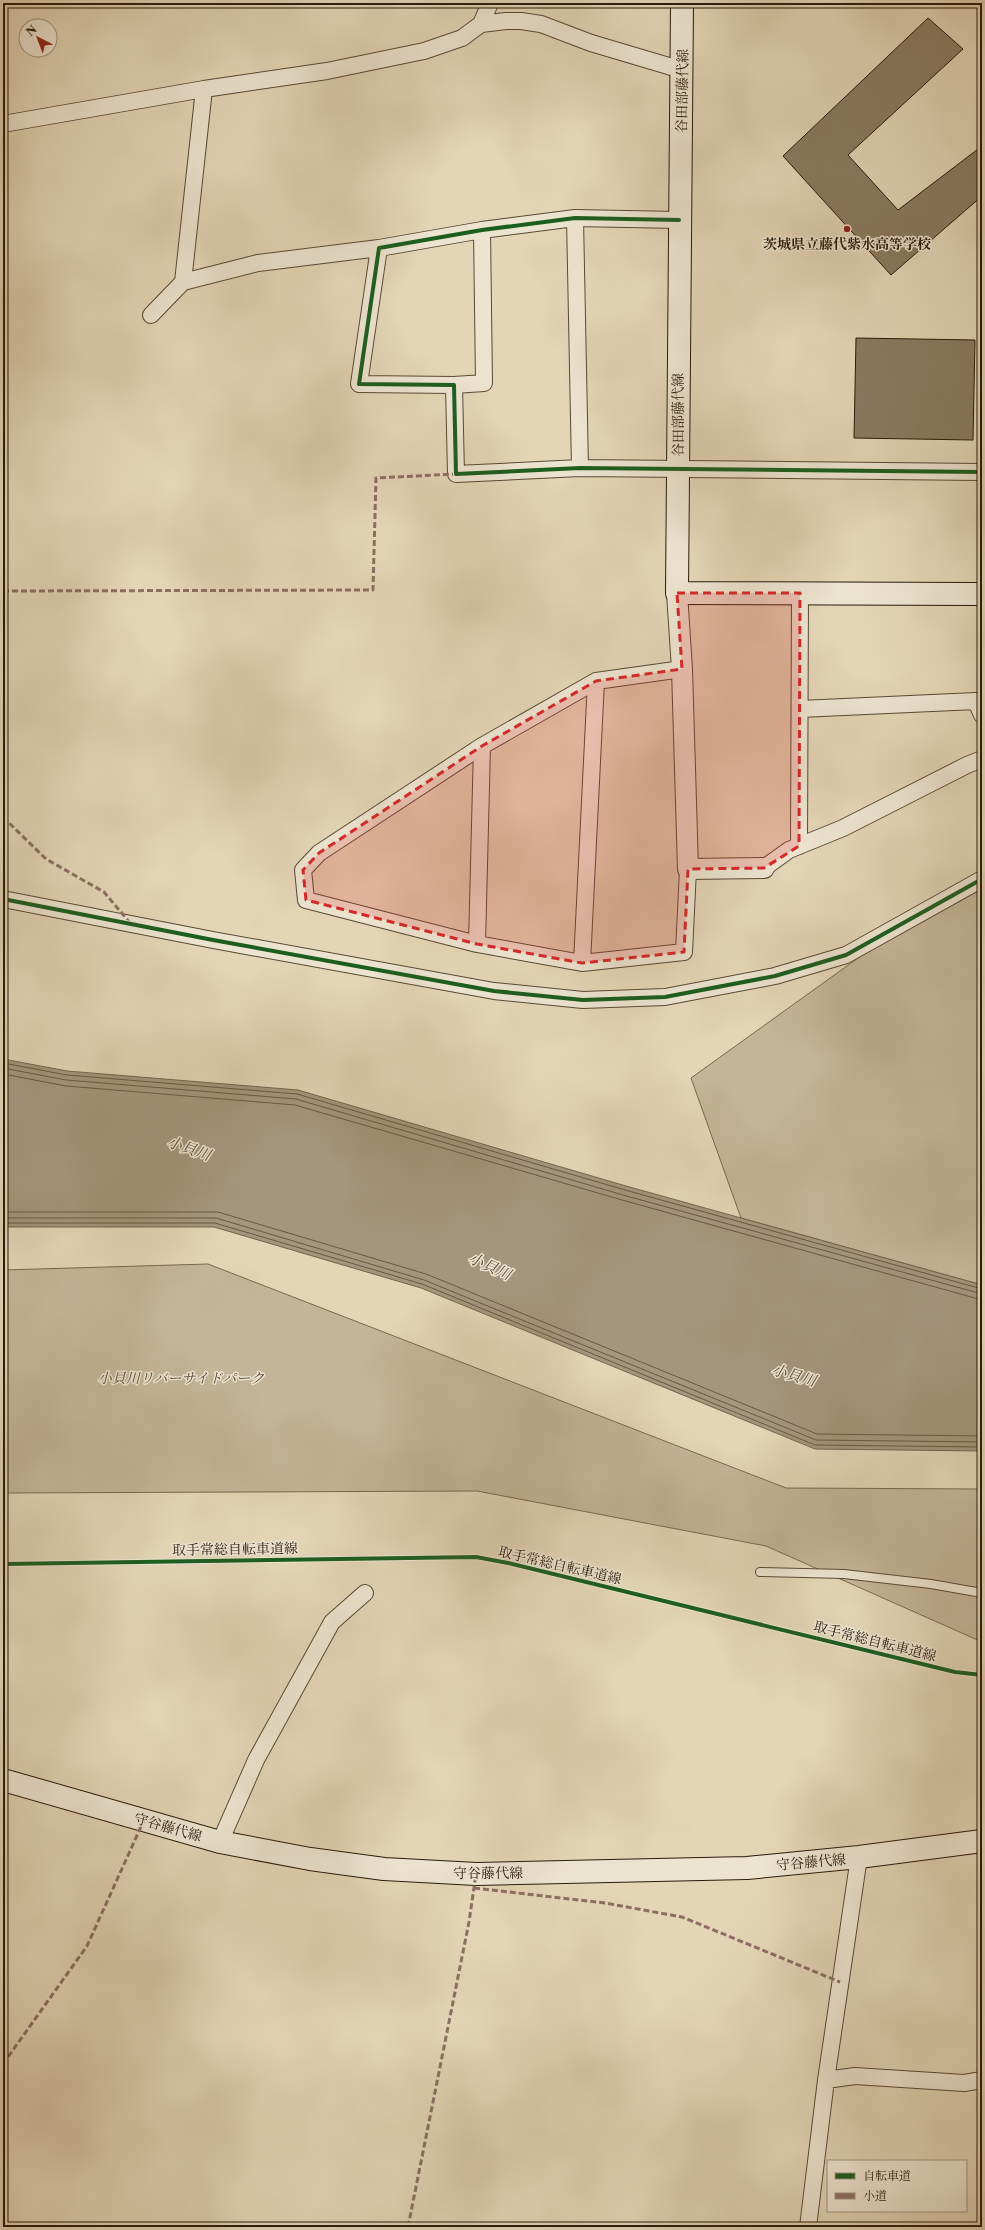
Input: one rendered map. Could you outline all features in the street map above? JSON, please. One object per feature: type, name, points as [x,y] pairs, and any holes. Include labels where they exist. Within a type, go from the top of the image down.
[{"type":"main road","name":"谷田部藤代線","points":[[677,593],[682,3]]},
{"type":"main road","points":[[677,593],[982,594]]},
{"type":"main road","name":"守谷藤代線","points":[[3,1780],[220,1842],[310,1859],[376,1868],[476,1874],[747,1868],[859,1857],[982,1841]]},
{"type":"street","points":[[3,124],[204,89],[327,71],[424,51],[462,38],[481,24],[490,3]]},
{"type":"street","points":[[481,24],[521,21],[541,24],[591,43],[682,70]]},
{"type":"street","points":[[183,282],[204,89]]},
{"type":"street","points":[[151,315],[183,282],[258,263],[379,248],[482,230],[576,218],[679,220]]},
{"type":"street","points":[[576,218],[580,468]]},
{"type":"street","points":[[379,248],[359,384],[454,385],[484,383],[482,230]]},
{"type":"street","points":[[454,385],[456,474],[580,468],[982,472]]},
{"type":"street","points":[[677,593],[682,669],[688,868],[684,952],[582,963],[477,944],[306,900],[303,870],[319,853],[482,746],[596,681],[682,669]]},
{"type":"street","points":[[799,846],[800,593]]},
{"type":"street","points":[[582,963],[596,681]]},
{"type":"street","points":[[800,709],[976,701],[982,715]]},
{"type":"street","points":[[477,944],[482,746]]},
{"type":"street","points":[[688,868],[764,868],[789,850],[843,828],[967,765],[982,760]]},
{"type":"street","points":[[3,899],[213,940],[494,991],[583,1000],[665,997],[789,972],[846,954],[982,879]]},
{"type":"street","points":[[220,1842],[256,1760],[332,1622],[365,1593]]},
{"type":"street","points":[[808,2227],[826,2080],[859,1857]]},
{"type":"street","points":[[826,2080],[855,2076],[964,2083],[982,2080]]},
{"type":"lane","points":[[760,1572],[844,1574],[931,1584],[982,1593]]},
{"type":"highlighted area","points":[[677,593],[800,593],[799,846],[764,868],[688,869],[684,952],[582,963],[477,944],[306,900],[303,870],[319,853],[482,746],[596,681],[682,669]]},
{"type":"green space","points":[[982,869],[982,1285],[741,1218],[691,1078]]},
{"type":"green space","name":"小貝川リバーサイドパーク","points":[[208,1264],[786,1488],[982,1489],[982,1642],[766,1546],[477,1491],[3,1493],[3,1270]]},
{"type":"water","name":"小貝川","points":[[3,1059],[67,1071],[298,1090],[626,1186],[982,1285],[982,1451],[815,1449],[421,1288],[214,1227],[3,1227]]},
{"type":"building","points":[[928,18],[963,49],[848,155],[898,210],[982,146],[982,196],[891,275],[783,156]]},
{"type":"building","points":[[856,338],[975,340],[973,440],[854,438]]},
{"type":"marked path","points":[[3,591],[373,590],[376,478],[456,474]]},
{"type":"marked path","points":[[3,817],[46,859],[104,892],[130,923]]},
{"type":"marked path","points":[[3,2064],[87,1946],[144,1820]]},
{"type":"marked path","points":[[408,2227],[469,1922],[476,1874]]},
{"type":"marked path","points":[[474,1888],[605,1903],[682,1917],[840,1982]]},
{"type":"cycle path","points":[[679,220],[575,218],[482,230],[379,248],[359,384],[454,385],[456,474],[580,468],[982,472]]},
{"type":"cycle path","points":[[3,899],[213,940],[494,991],[583,1000],[665,997],[775,976],[846,955],[982,879]]},
{"type":"cycle path","name":"取手常総自転車道線","points":[[3,1564],[476,1557],[508,1563],[955,1672],[982,1675]]},
{"type":"place","name":"茨城県立藤代紫水高等学校","points":[[847,229]]}]
